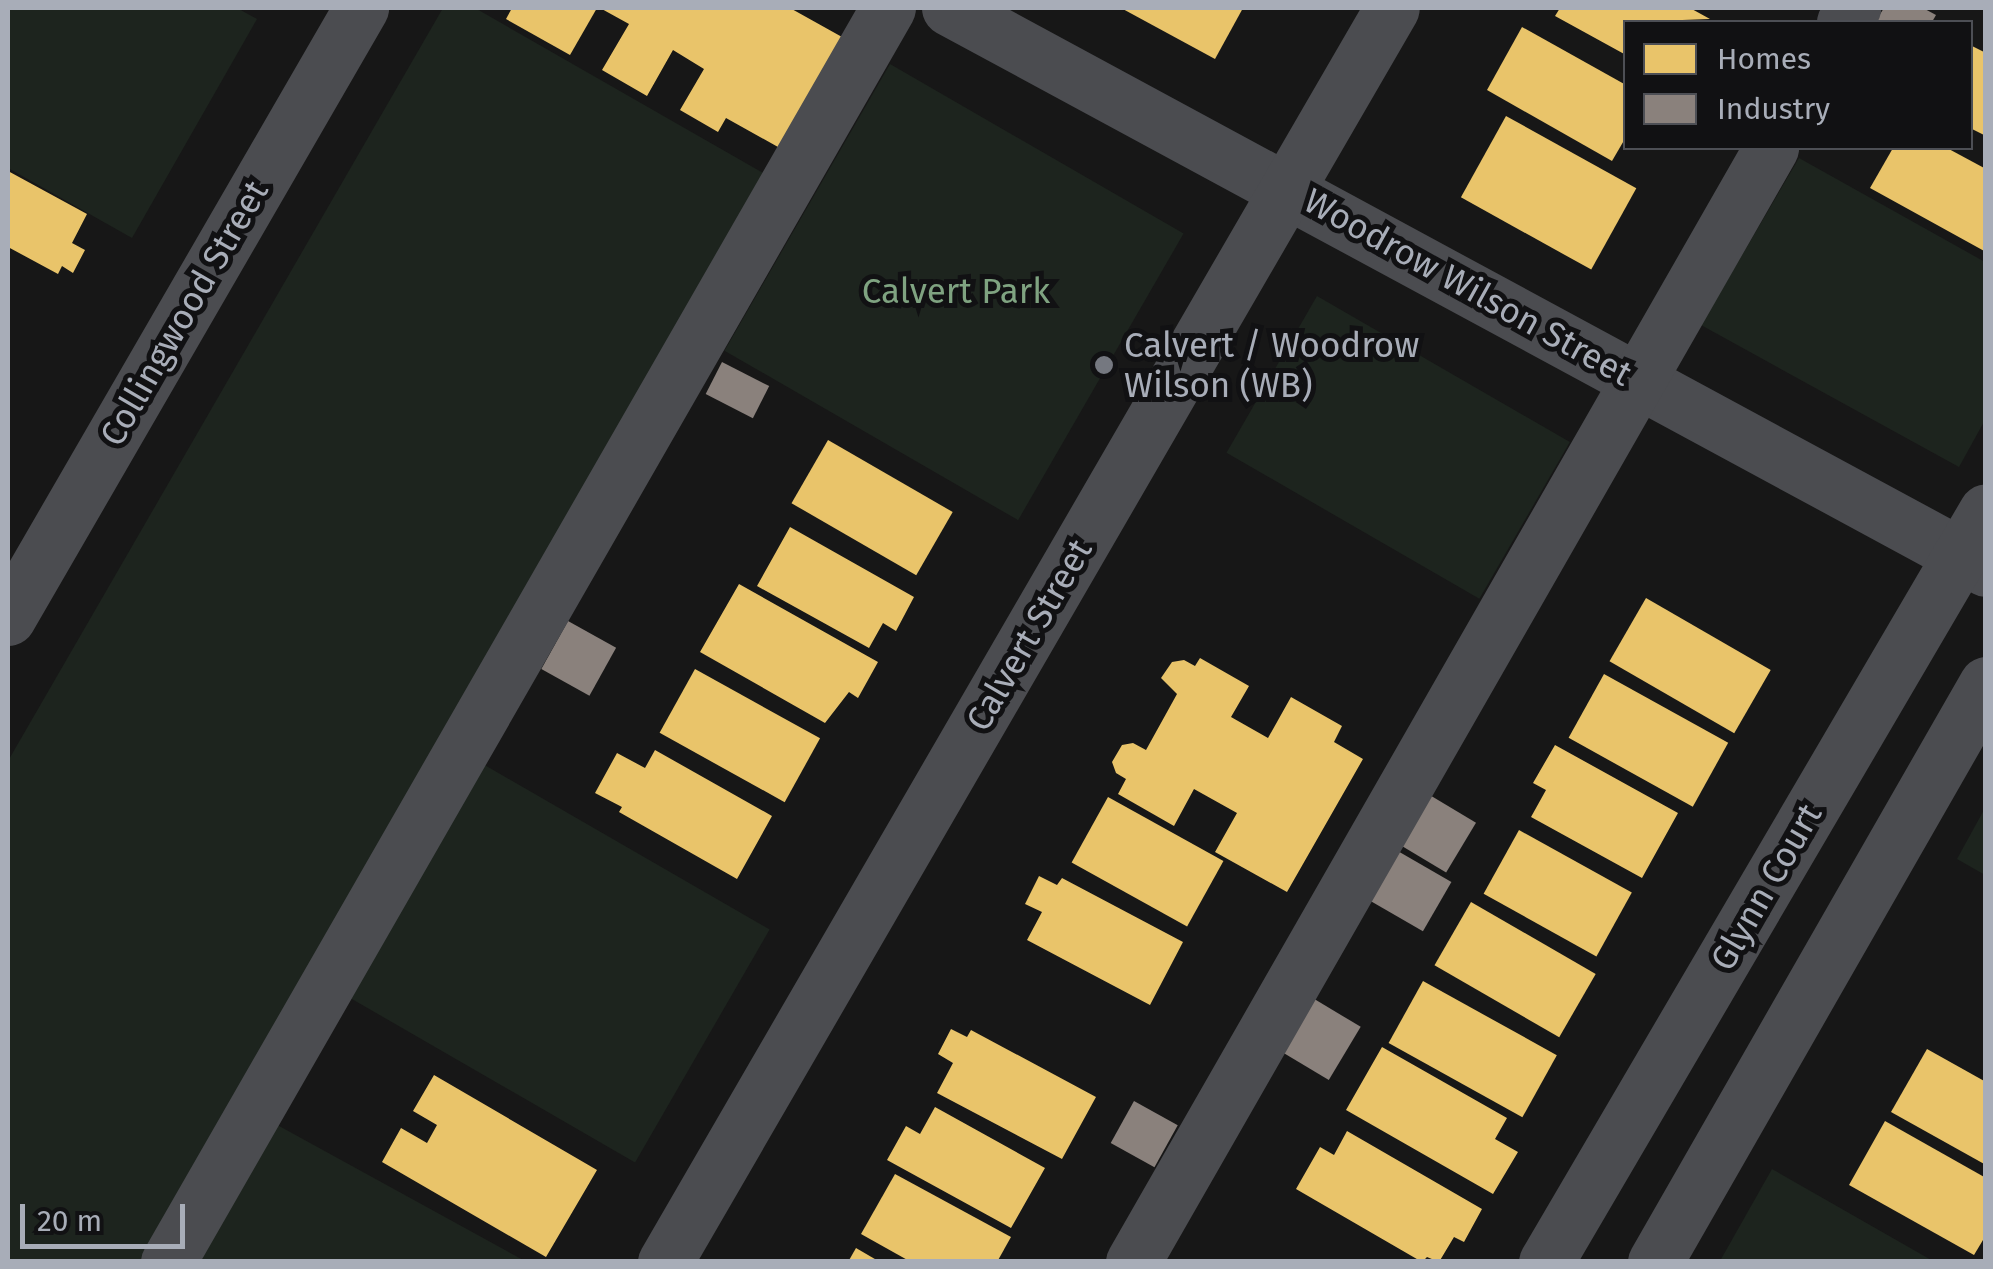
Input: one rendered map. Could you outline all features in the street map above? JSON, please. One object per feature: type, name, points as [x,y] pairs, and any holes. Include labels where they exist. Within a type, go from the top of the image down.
[{"type":"street","name":"Collingwood Street","points":[[8,618],[361,8]]},
{"type":"street","points":[[168,1262],[888,8]]},
{"type":"street","name":"Woodrow Wilson Street","points":[[949,8],[1288,188],[1636,380],[1977,545]]},
{"type":"street","name":"Calvert Street","points":[[665,1262],[1392,8]]},
{"type":"street","points":[[1133,1262],[1770,150]]},
{"type":"street","name":"Glynn Court","points":[[1546,1262],[1977,545]]},
{"type":"street","points":[[1655,1262],[1986,684]]},
{"type":"green space","points":[[8,8],[237,8],[257,19],[132,238],[8,168]]},
{"type":"green space","points":[[443,8],[475,8],[770,177],[143,1261],[8,1262],[8,761]]},
{"type":"green space","name":"Calvert Park","points":[[890,64],[1184,234],[1018,520],[724,351]]},
{"type":"green space","points":[[1799,158],[1985,262],[1985,420],[1959,467],[1701,325]]},
{"type":"green space","points":[[1317,296],[1570,442],[1479,599],[1226,453]]},
{"type":"green space","points":[[476,760],[770,929],[635,1162],[342,993]]},
{"type":"green space","points":[[1985,808],[1985,875],[1957,859]]},
{"type":"green space","points":[[270,1121],[525,1261],[209,1262],[196,1255]]},
{"type":"green space","points":[[1772,1169],[1933,1261],[1720,1261]]},
{"type":"building: Homes","points":[[512,8],[597,8],[570,55],[506,19]]},
{"type":"building: Homes","points":[[600,8],[790,8],[851,42],[778,147],[726,118],[718,132],[680,110],[704,69],[673,50],[647,96],[602,70],[629,24]]},
{"type":"building: Homes","points":[[1121,8],[1243,8],[1215,59]]},
{"type":"building: Homes","points":[[1560,8],[1690,8],[1710,19],[1623,20],[1623,53],[1555,16]]},
{"type":"building: Homes","points":[[1522,27],[1623,83],[1623,142],[1612,161],[1487,90]]},
{"type":"building: Homes","points":[[1973,46],[1986,53],[1986,136],[1973,130]]},
{"type":"building: Homes","points":[[1506,116],[1636,188],[1591,270],[1461,197]]},
{"type":"building: Homes","points":[[1892,150],[1951,150],[1986,169],[1986,252],[1870,188]]},
{"type":"building: Homes","points":[[8,171],[87,214],[72,243],[85,250],[73,273],[62,266],[58,274],[8,247]]},
{"type":"building: Homes","points":[[828,440],[953,512],[916,575],[792,503]]},
{"type":"building: Homes","points":[[790,527],[914,597],[896,631],[883,623],[869,648],[757,586]]},
{"type":"building: Homes","points":[[739,584],[878,662],[858,698],[849,692],[825,723],[700,652]]},
{"type":"building: Homes","points":[[1646,598],[1771,670],[1734,733],[1610,661]]},
{"type":"building: Homes","points":[[1200,658],[1249,686],[1231,717],[1268,738],[1291,697],[1342,726],[1334,742],[1363,759],[1287,892],[1215,852],[1237,813],[1194,789],[1174,826],[1118,794],[1126,779],[1116,773],[1112,762],[1122,745],[1133,743],[1146,750],[1177,694],[1161,678],[1172,662],[1184,660],[1195,666]]},
{"type":"building: Homes","points":[[695,669],[820,738],[785,802],[660,733]]},
{"type":"building: Homes","points":[[1604,674],[1728,743],[1693,807],[1569,738]]},
{"type":"building: Homes","points":[[1555,745],[1678,813],[1642,878],[1531,817],[1546,790],[1533,783]]},
{"type":"building: Homes","points":[[655,750],[772,816],[737,879],[619,812],[622,807],[595,793],[617,753],[645,768]]},
{"type":"building: Homes","points":[[1108,797],[1223,861],[1187,927],[1072,863]]},
{"type":"building: Homes","points":[[1519,830],[1632,893],[1596,956],[1484,894]]},
{"type":"building: Homes","points":[[1039,876],[1057,885],[1062,878],[1183,942],[1150,1005],[1027,940],[1042,912],[1025,904]]},
{"type":"building: Homes","points":[[1471,902],[1596,974],[1559,1037],[1434,965]]},
{"type":"building: Homes","points":[[1423,981],[1557,1055],[1522,1117],[1389,1043]]},
{"type":"building: Homes","points":[[951,1029],[967,1037],[971,1030],[1096,1097],[1062,1159],[937,1093],[953,1063],[938,1054]]},
{"type":"building: Homes","points":[[1382,1047],[1507,1118],[1495,1139],[1518,1152],[1493,1194],[1346,1110]]},
{"type":"building: Homes","points":[[1927,1049],[1986,1082],[1986,1165],[1891,1112]]},
{"type":"building: Homes","points":[[434,1075],[597,1170],[546,1257],[382,1162],[401,1128],[427,1143],[437,1125],[413,1111]]},
{"type":"building: Homes","points":[[935,1107],[1045,1168],[1011,1228],[887,1160],[906,1126],[920,1134]]},
{"type":"building: Homes","points":[[1885,1121],[1986,1178],[1986,1235],[1974,1255],[1849,1185]]},
{"type":"building: Homes","points":[[1347,1131],[1482,1209],[1464,1242],[1454,1237],[1439,1262],[1427,1257],[1422,1262],[1296,1189],[1320,1147],[1334,1155]]},
{"type":"building: Homes","points":[[895,1174],[1011,1237],[997,1262],[911,1262],[861,1234]]},
{"type":"building: Homes","points":[[856,1248],[880,1262],[848,1262]]},
{"type":"building: Industry","points":[[1884,8],[1923,8],[1936,15],[1933,20],[1876,20]]},
{"type":"building: Industry","points":[[722,362],[769,386],[753,418],[706,394]]},
{"type":"building: Industry","points":[[568,621],[616,648],[589,696],[541,669]]},
{"type":"building: Industry","points":[[1428,794],[1476,823],[1446,873],[1398,844]]},
{"type":"building: Industry","points":[[1396,850],[1451,882],[1423,931],[1368,899]]},
{"type":"building: Industry","points":[[1311,997],[1361,1027],[1329,1080],[1279,1050]]},
{"type":"building: Industry","points":[[1134,1101],[1178,1125],[1154,1167],[1111,1143]]},
{"type":"place","name":"Calvert / Woodrow Wilson (WB)","points":[[1104,365]]}]
